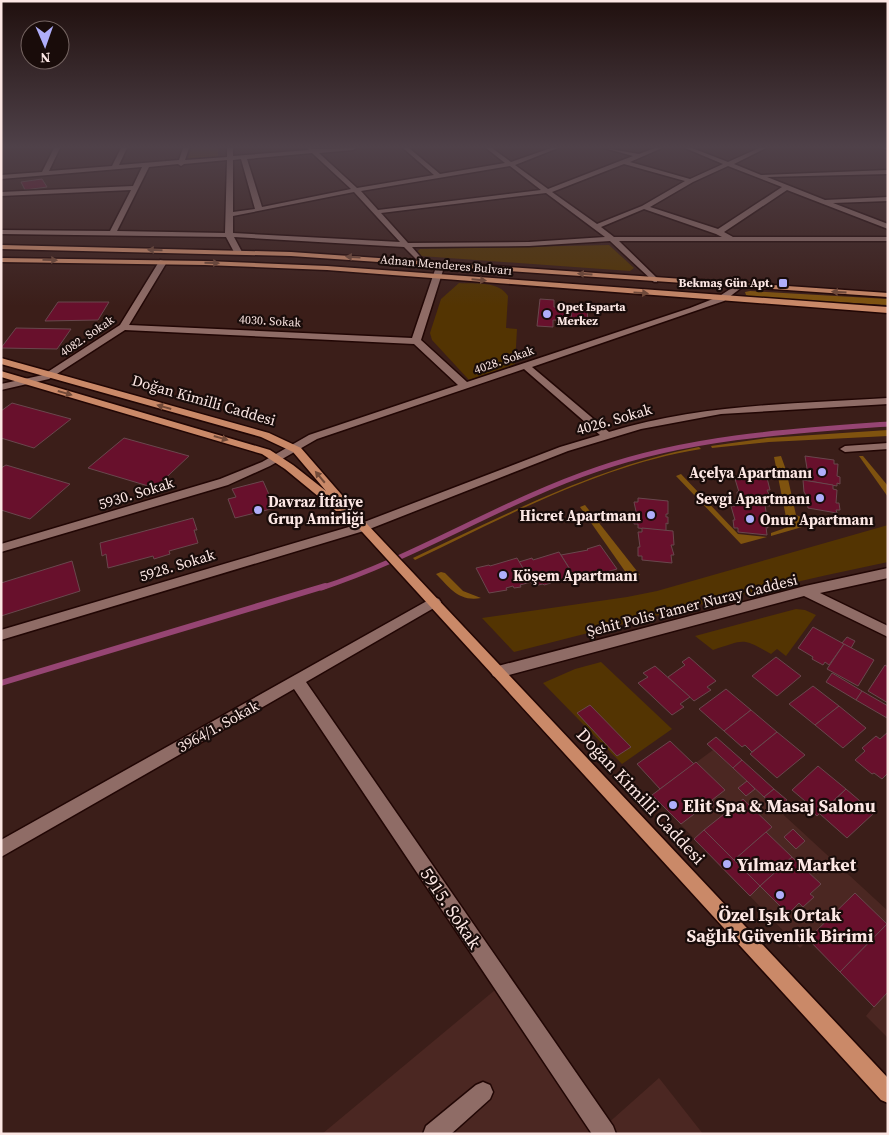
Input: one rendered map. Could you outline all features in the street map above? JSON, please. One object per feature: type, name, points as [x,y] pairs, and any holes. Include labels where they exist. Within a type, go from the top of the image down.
[{"type":"main road","name":"Adnan Menderes Bulvarı","points":[[1,247],[238,252],[421,262],[738,286],[888,295]]},
{"type":"main road","name":"Adnan Menderes Bulvarı","points":[[1,260],[278,265],[888,310]]},
{"type":"main road","name":"Doğan Kimilli Caddesi","points":[[1,361],[264,435],[293,448],[307,461],[363,527],[888,1093]]},
{"type":"main road","name":"Doğan Kimilli Caddesi","points":[[1,374],[254,448],[277,458],[363,527]]},
{"type":"street","points":[[113,233],[129,201]]},
{"type":"street","points":[[229,201],[229,235],[238,252]]},
{"type":"street","points":[[256,201],[259,210]]},
{"type":"street","points":[[229,215],[302,201]]},
{"type":"street","points":[[365,201],[421,262]]},
{"type":"street","points":[[376,212],[465,201]]},
{"type":"street","points":[[560,201],[612,239],[654,280]]},
{"type":"street","points":[[596,227],[654,201]]},
{"type":"street","points":[[719,232],[766,201]]},
{"type":"street","points":[[821,201],[888,227]]},
{"type":"street","points":[[644,206],[719,232],[734,240]]},
{"type":"street","points":[[1,232],[229,235],[405,245],[530,244],[612,239],[888,239]]},
{"type":"street","name":"4082. Sokak","points":[[1,387],[51,375],[123,327],[163,262]]},
{"type":"street","points":[[442,264],[416,340],[466,387]]},
{"type":"street","name":"4028. Sokak","points":[[277,458],[313,437],[693,310],[721,299],[738,286]]},
{"type":"street","name":"4030. Sokak","points":[[123,327],[416,340]]},
{"type":"street","points":[[527,366],[607,434]]},
{"type":"street","name":"4026. Sokak","points":[[363,527],[607,434],[680,417],[721,411],[888,401]]},
{"type":"street","points":[[845,449],[888,446]]},
{"type":"street","name":"5930. Sokak","points":[[1,548],[208,487],[248,472],[277,458]]},
{"type":"street","name":"5928. Sokak","points":[[1,635],[363,527]]},
{"type":"street","points":[[805,591],[888,573]]},
{"type":"street","name":"Şehit Polis Tamer Nuray Caddesi","points":[[498,672],[805,591],[888,632]]},
{"type":"street","name":"3964/1. Sokak","points":[[1,849],[434,602]]},
{"type":"street","name":"5915. Sokak","points":[[297,681],[605,1134]]},
{"type":"street","points":[[434,1134],[482,1092]]},
{"type":"shaded area","points":[[609,245],[634,268],[630,271],[421,256],[417,252],[420,249]]},
{"type":"shaded area","points":[[459,283],[493,286],[504,291],[508,296],[506,328],[517,329],[515,364],[469,380],[432,340],[430,333],[441,299]]},
{"type":"shaded area","points":[[745,292],[888,299],[888,305],[750,297]]},
{"type":"shaded area","points":[[888,430],[888,436],[769,442],[712,448],[711,446],[767,438]]},
{"type":"shaded area","points":[[699,447],[701,449],[664,456],[627,467],[554,494],[415,560],[413,558],[517,509],[588,479],[661,455]]},
{"type":"shaded area","points":[[781,456],[796,515],[816,523],[771,536],[771,533],[788,527],[774,457]]},
{"type":"shaded area","points":[[859,456],[863,456],[888,486],[888,497]]},
{"type":"shaded area","points":[[681,474],[738,534],[767,537],[741,544],[676,476]]},
{"type":"shaded area","points":[[585,505],[640,575],[629,577],[580,507]]},
{"type":"shaded area","points":[[888,525],[888,562],[747,593],[514,652],[482,618],[657,591]]},
{"type":"shaded area","points":[[445,573],[463,591],[481,598],[467,598],[456,593],[436,574]]},
{"type":"shaded area","points":[[796,609],[805,610],[816,615],[786,656],[777,649],[771,654],[754,645],[743,642],[713,650],[695,636]]},
{"type":"shaded area","points":[[601,662],[672,729],[622,764],[543,683],[575,669]]},
{"type":"shaded area","points":[[713,750],[888,911],[888,1038],[866,1016],[874,1006],[808,940],[800,948],[652,795]]},
{"type":"shaded area","points":[[495,990],[591,1134],[322,1134]]},
{"type":"shaded area","points":[[659,1078],[703,1134],[596,1134]]},
{"type":"building","points":[[540,299],[554,300],[554,307],[572,308],[571,321],[553,320],[553,327],[537,326]]},
{"type":"building","points":[[58,302],[109,302],[98,320],[45,321]]},
{"type":"building","points":[[572,307],[587,308],[588,323],[571,322]]},
{"type":"building","points":[[16,328],[71,329],[57,349],[1,348]]},
{"type":"building","points":[[12,403],[71,419],[34,448],[1,438],[1,411]]},
{"type":"building","points":[[124,438],[189,456],[155,488],[88,468]]},
{"type":"building","name":"Açelya Apartmanı","points":[[805,456],[834,460],[834,464],[838,464],[837,476],[840,477],[840,484],[837,483],[837,486],[809,481]]},
{"type":"building","points":[[6,465],[70,484],[30,519],[1,510],[1,468]]},
{"type":"building","name":"Onur Apartmanı","points":[[738,476],[767,478],[770,490],[767,490],[771,499],[768,499],[770,506],[742,503],[738,499],[737,492],[739,492],[735,479],[739,479]]},
{"type":"building","name":"Sevgi Apartmanı","points":[[803,480],[833,485],[833,489],[837,490],[836,503],[839,503],[840,510],[836,510],[837,513],[808,508],[807,501],[805,501],[806,495]]},
{"type":"building","points":[[263,481],[275,508],[235,518],[228,499],[236,497],[232,489]]},
{"type":"building","name":"Hicret Apartmanı","points":[[638,498],[668,501],[668,514],[666,514],[666,517],[668,517],[668,524],[666,523],[666,531],[638,528],[638,524],[634,524],[634,516],[637,516],[634,502],[638,502]]},
{"type":"building","name":"Onur Apartmanı","points":[[734,502],[765,505],[767,535],[738,532],[738,528],[734,528],[733,520],[735,520],[731,506],[735,506]]},
{"type":"building","points":[[193,518],[197,530],[194,530],[198,543],[169,551],[170,554],[154,559],[153,556],[108,568],[106,554],[102,556],[100,543]]},
{"type":"building","points":[[642,528],[673,531],[674,545],[671,545],[674,555],[671,555],[672,563],[642,560],[642,556],[638,556],[638,547],[640,547],[638,532],[642,532]]},
{"type":"building","points":[[600,545],[617,569],[601,575],[599,573],[593,574],[594,576],[576,579],[561,555],[588,550]]},
{"type":"building","points":[[559,552],[574,576],[558,582],[557,580],[550,581],[551,583],[533,586],[519,562]]},
{"type":"building","name":"Köşem Apartmanı","points":[[517,558],[531,582],[520,585],[521,587],[514,588],[513,586],[506,588],[507,590],[489,593],[476,568]]},
{"type":"building","points":[[72,561],[80,591],[1,616],[1,583]]},
{"type":"building","points":[[813,627],[844,644],[829,665],[825,662],[823,665],[812,659],[813,657],[798,648]]},
{"type":"building","points":[[847,637],[855,641],[851,648],[842,643]]},
{"type":"building","points":[[844,644],[874,660],[858,686],[827,669]]},
{"type":"building","points":[[689,657],[716,681],[707,687],[711,690],[694,701],[668,677],[685,665],[682,662]]},
{"type":"building","points":[[776,657],[801,676],[777,696],[752,676]]},
{"type":"building","points":[[885,665],[888,667],[888,703],[868,691]]},
{"type":"building","points":[[655,666],[690,697],[680,704],[684,707],[672,715],[638,683],[648,677],[643,673]]},
{"type":"building","points":[[832,673],[862,691],[856,700],[826,682]]},
{"type":"building","points":[[813,686],[839,706],[815,725],[789,704]]},
{"type":"building","points":[[726,689],[751,710],[724,731],[699,709]]},
{"type":"building","points":[[862,691],[888,706],[887,718],[856,700]]},
{"type":"building","points":[[590,705],[631,747],[617,756],[577,713]]},
{"type":"building","points":[[839,706],[866,728],[843,748],[815,725]]},
{"type":"building","points":[[751,710],[777,732],[752,752],[745,745],[742,747],[724,731]]},
{"type":"building","points":[[777,732],[805,755],[777,778],[750,754]]},
{"type":"building","points":[[888,732],[888,773],[882,779],[874,773],[872,774],[855,760],[865,751],[862,748],[876,736],[880,739]]},
{"type":"building","points":[[716,737],[742,760],[733,768],[707,744]]},
{"type":"building","points":[[670,741],[694,764],[660,789],[637,764]]},
{"type":"building","points":[[742,760],[774,789],[764,797],[733,768]]},
{"type":"building","points":[[696,762],[725,790],[712,800],[715,804],[705,811],[702,808],[681,824],[652,795]]},
{"type":"building","points":[[818,766],[846,789],[817,816],[803,804],[805,801],[792,790]]},
{"type":"building","points":[[747,781],[755,789],[746,796],[738,788]]},
{"type":"building","points":[[774,789],[787,800],[777,808],[764,797]]},
{"type":"building","points":[[846,789],[874,813],[847,838],[820,814]]},
{"type":"building","points":[[743,799],[772,827],[734,860],[704,830]]},
{"type":"building","points":[[793,829],[805,841],[796,849],[784,837]]},
{"type":"building","points":[[704,830],[760,886],[750,896],[694,839]]},
{"type":"building","points":[[766,832],[792,857],[760,886],[734,860]]},
{"type":"building","points":[[792,857],[821,884],[810,894],[814,897],[803,907],[799,903],[788,914],[760,886]]},
{"type":"building","points":[[855,893],[887,924],[840,972],[808,939]]},
{"type":"building","points":[[887,924],[888,992],[874,1007],[840,972]]},
{"type":"waterway","points":[[321,588],[391,561],[563,482],[633,458],[669,449],[741,437],[814,429],[888,424]]},
{"type":"waterway","points":[[1,683],[325,586]]},
{"type":"place","name":"Bekmaş Gün Apt.","points":[[783,283]]},
{"type":"place","name":"Opet Isparta Merkez","points":[[547,314]]},
{"type":"place","name":"Açelya Apartmanı","points":[[822,472]]},
{"type":"place","name":"Sevgi Apartmanı","points":[[820,498]]},
{"type":"place","name":"Davraz İtfaiye Grup Amirliği","points":[[258,510]]},
{"type":"place","name":"Hicret Apartmanı","points":[[651,515]]},
{"type":"place","name":"Onur Apartmanı","points":[[750,519]]},
{"type":"place","name":"Köşem Apartmanı","points":[[503,575]]},
{"type":"place","name":"Elit Spa & Masaj Salonu","points":[[673,805]]},
{"type":"place","name":"Yılmaz Market","points":[[727,864]]},
{"type":"place","name":"Özel Işık Ortak Sağlık Güvenlik Birimi","points":[[780,895]]}]
